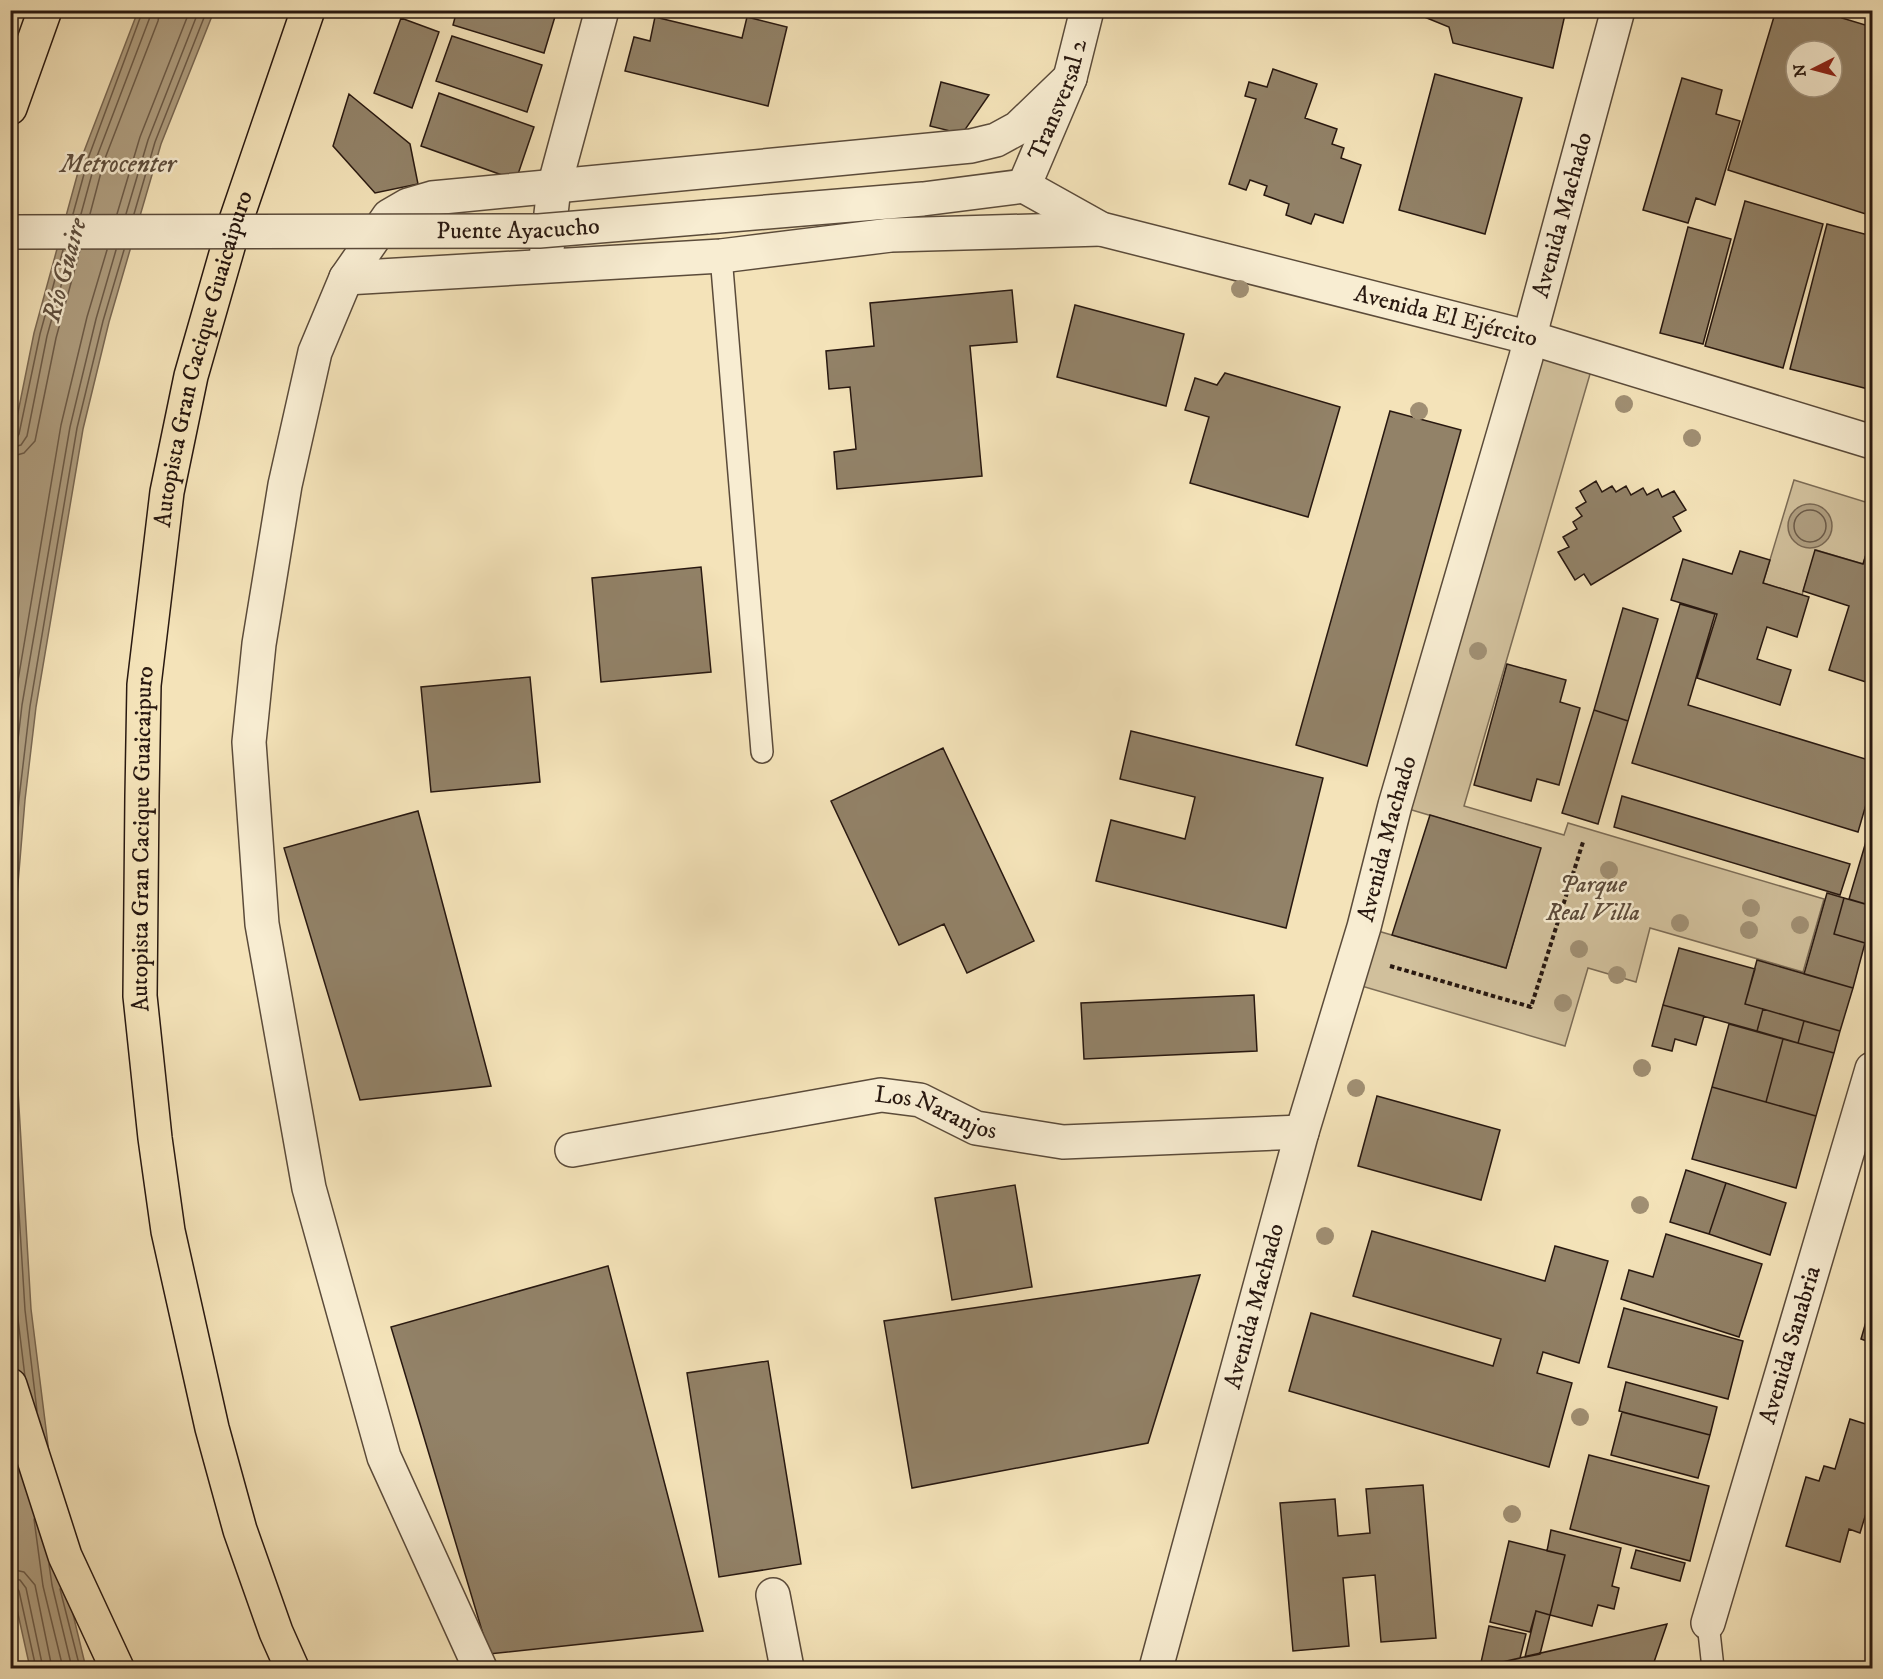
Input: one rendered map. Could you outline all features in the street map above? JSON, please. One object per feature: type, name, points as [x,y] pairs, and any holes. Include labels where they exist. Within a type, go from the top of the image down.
[{"type":"highway","points":[[10,108],[45,10]]},
{"type":"highway","name":"Autopista Gran Cacique Guaicaipuro","points":[[292,1668],[276,1632],[240,1530],[212,1428],[168,1231],[155,1138],[140,996],[141,819],[144,685],[167,492],[186,400],[212,299],[234,226],[308,10]]},
{"type":"highway","points":[[10,1384],[65,1556],[117,1668]]},
{"type":"street","points":[[545,266],[554,188],[602,10]]},
{"type":"street","name":"Transversal 2","points":[[1024,186],[1070,78],[1087,10]]},
{"type":"street","name":"Avenida Machado","points":[[1156,1668],[1302,1132],[1355,956],[1395,805],[1531,338],[1537,308],[1618,10]]},
{"type":"street","points":[[480,1668],[384,1457],[309,1188],[262,924],[249,742],[259,644],[285,485],[315,352],[346,278],[389,216],[408,205],[432,198],[971,146],[996,140],[1018,128],[1070,78]]},
{"type":"street","name":"Avenida El Ejército","points":[[1024,186],[1101,229],[1531,338],[1872,442]]},
{"type":"street","name":"Puente Ayacucho","points":[[10,232],[539,231],[923,199],[1024,186]]},
{"type":"street","points":[[346,278],[721,256],[891,235],[1101,229]]},
{"type":"street","name":"Avenida Sanabria","points":[[1708,1623],[1870,1087]]},
{"type":"street","name":"Los Naranjos","points":[[572,1150],[881,1095],[920,1100],[976,1128],[1064,1142],[1302,1132]]},
{"type":"street","points":[[773,1595],[787,1668]]},
{"type":"lane","points":[[721,256],[762,752]]},
{"type":"lane","points":[[1708,1623],[1713,1668]]},
{"type":"path","points":[[1355,956],[1531,1007],[1583,842]]},
{"type":"green space","name":"Parque Real Villa","points":[[1526,357],[1595,357],[1464,806],[1564,835],[1568,823],[1824,899],[1803,972],[1650,928],[1636,982],[1588,968],[1565,1046],[1348,982],[1364,927],[1506,968],[1540,848],[1395,805]]},
{"type":"green space","points":[[1794,480],[1872,504],[1872,535],[1863,564],[1816,550],[1802,595],[1763,583]]},
{"type":"water","name":"Metrocenter","points":[[138,11],[214,11],[161,144],[109,322],[83,429],[36,707],[25,800],[15,919],[16,1057],[31,1309],[65,1581],[86,1668],[30,1668],[10,1578],[11,447],[34,333],[83,154]]},
{"type":"water","points":[[1810,504],[1819,505],[1826,510],[1831,517],[1831,535],[1826,542],[1819,547],[1810,548],[1801,547],[1794,542],[1789,535],[1788,526],[1789,517],[1794,510],[1801,505]]},
{"type":"building","points":[[457,10],[557,10],[544,53],[453,25]]},
{"type":"building","points":[[1424,10],[1566,10],[1553,68],[1453,43],[1449,27],[1422,16]]},
{"type":"building","points":[[1776,10],[1845,10],[1842,18],[1872,27],[1872,216],[1728,170]]},
{"type":"building","points":[[655,17],[742,38],[747,17],[787,27],[768,106],[625,71],[634,37],[650,41]]},
{"type":"building","points":[[401,18],[439,32],[412,108],[374,93]]},
{"type":"building","points":[[452,36],[542,65],[527,112],[436,81]]},
{"type":"building","points":[[1273,69],[1317,84],[1305,118],[1337,129],[1332,144],[1344,148],[1341,158],[1361,165],[1343,223],[1315,214],[1311,224],[1286,215],[1289,204],[1264,195],[1267,186],[1250,180],[1246,190],[1229,184],[1256,99],[1245,96],[1249,82],[1267,87]]},
{"type":"building","points":[[1435,74],[1522,98],[1485,234],[1399,210]]},
{"type":"building","points":[[1682,78],[1722,90],[1716,114],[1740,121],[1715,205],[1696,198],[1688,223],[1643,210]]},
{"type":"building","points":[[941,82],[989,95],[962,134],[930,126]]},
{"type":"building","points":[[439,93],[534,127],[516,180],[421,146]]},
{"type":"building","points":[[349,94],[410,144],[418,184],[375,193],[333,146]]},
{"type":"building","points":[[1745,201],[1823,224],[1783,368],[1705,346]]},
{"type":"building","points":[[1827,224],[1872,236],[1872,390],[1790,369]]},
{"type":"building","points":[[1688,227],[1731,239],[1703,344],[1660,333]]},
{"type":"building","points":[[1012,290],[1017,342],[970,346],[982,476],[837,489],[834,452],[856,449],[850,387],[829,389],[826,351],[874,346],[870,303]]},
{"type":"building","points":[[1075,305],[1184,334],[1166,406],[1057,377]]},
{"type":"building","points":[[1225,373],[1340,407],[1308,517],[1190,483],[1209,417],[1185,410],[1195,378],[1217,385]]},
{"type":"building","points":[[1390,411],[1461,430],[1367,766],[1296,745]]},
{"type":"building","points":[[1596,481],[1602,492],[1612,486],[1616,492],[1626,486],[1631,495],[1643,488],[1647,495],[1658,489],[1662,497],[1674,491],[1686,510],[1673,517],[1681,531],[1591,585],[1584,574],[1575,580],[1558,552],[1569,547],[1563,537],[1577,529],[1573,522],[1582,516],[1576,508],[1586,502],[1580,491]]},
{"type":"building","points":[[1870,542],[1872,543],[1872,684],[1829,670],[1849,606],[1803,591],[1815,550],[1863,564]]},
{"type":"building","points":[[1740,551],[1770,560],[1763,583],[1809,597],[1797,637],[1767,627],[1757,659],[1791,670],[1780,705],[1697,678],[1717,614],[1671,600],[1683,559],[1732,574]]},
{"type":"building","points":[[701,567],[711,672],[601,682],[592,578]]},
{"type":"building","points":[[1680,604],[1715,614],[1688,705],[1872,761],[1872,784],[1858,832],[1632,763]]},
{"type":"building","points":[[1623,608],[1658,619],[1628,721],[1594,710]]},
{"type":"building","points":[[1507,664],[1566,680],[1560,702],[1580,708],[1559,785],[1537,779],[1531,801],[1474,785]]},
{"type":"building","points":[[530,677],[540,782],[431,792],[421,687]]},
{"type":"building","points":[[1594,710],[1628,721],[1598,824],[1562,813]]},
{"type":"building","points":[[1131,731],[1323,778],[1286,928],[1096,881],[1111,820],[1185,839],[1195,797],[1120,779]]},
{"type":"building","points":[[943,748],[1034,941],[967,973],[944,924],[899,945],[831,801]]},
{"type":"building","points":[[1622,796],[1850,864],[1840,895],[1614,827]]},
{"type":"building","points":[[418,811],[491,1086],[360,1100],[284,848]]},
{"type":"building","points":[[1430,815],[1541,848],[1506,968],[1392,935]]},
{"type":"building","points":[[1872,817],[1872,847],[1865,845]]},
{"type":"building","points":[[1865,845],[1872,847],[1872,906],[1849,899]]},
{"type":"building","points":[[1827,893],[1844,898],[1834,934],[1865,943],[1853,988],[1804,974]]},
{"type":"building","points":[[1844,898],[1872,906],[1872,945],[1834,934]]},
{"type":"building","points":[[1679,948],[1755,969],[1745,1004],[1763,1009],[1757,1031],[1663,1005]]},
{"type":"building","points":[[1757,960],[1853,988],[1840,1031],[1745,1004]]},
{"type":"building","points":[[1254,995],[1257,1051],[1084,1059],[1081,1003]]},
{"type":"building","points":[[1663,1005],[1704,1016],[1696,1045],[1675,1039],[1672,1051],[1652,1046]]},
{"type":"building","points":[[1763,1009],[1804,1021],[1798,1043],[1757,1031]]},
{"type":"building","points":[[1804,1021],[1840,1031],[1834,1053],[1798,1043]]},
{"type":"building","points":[[1729,1024],[1783,1039],[1766,1102],[1712,1087]]},
{"type":"building","points":[[1783,1039],[1834,1053],[1816,1116],[1766,1102]]},
{"type":"building","points":[[1712,1087],[1816,1116],[1796,1188],[1692,1159]]},
{"type":"building","points":[[1377,1096],[1500,1130],[1481,1200],[1358,1166]]},
{"type":"building","points":[[1686,1170],[1726,1183],[1709,1234],[1670,1222]]},
{"type":"building","points":[[1726,1183],[1786,1203],[1770,1255],[1709,1234]]},
{"type":"building","points":[[1015,1185],[1032,1287],[952,1300],[935,1198]]},
{"type":"building","points":[[1372,1231],[1545,1281],[1555,1246],[1608,1261],[1579,1363],[1543,1352],[1537,1373],[1572,1383],[1549,1467],[1289,1391],[1311,1313],[1493,1366],[1501,1339],[1353,1296]]},
{"type":"building","points":[[1666,1234],[1762,1264],[1739,1337],[1621,1299],[1629,1270],[1653,1277]]},
{"type":"building","points":[[608,1266],[703,1631],[489,1654],[391,1327]]},
{"type":"building","points":[[1200,1275],[1148,1443],[912,1488],[884,1321]]},
{"type":"building","points":[[1624,1308],[1743,1341],[1728,1399],[1608,1367]]},
{"type":"building","points":[[1870,1308],[1872,1309],[1872,1343],[1861,1339]]},
{"type":"building","points":[[768,1361],[801,1564],[719,1577],[687,1373]]},
{"type":"building","points":[[1626,1382],[1717,1407],[1710,1435],[1619,1411]]},
{"type":"building","points":[[1622,1412],[1710,1435],[1698,1478],[1611,1455]]},
{"type":"building","points":[[1850,1419],[1872,1426],[1872,1497],[1860,1533],[1849,1529],[1840,1562],[1786,1546],[1806,1477],[1819,1481],[1824,1466],[1835,1469]]},
{"type":"building","points":[[1589,1455],[1709,1486],[1690,1561],[1570,1529]]},
{"type":"building","points":[[1423,1485],[1436,1638],[1381,1642],[1375,1575],[1343,1578],[1349,1646],[1293,1651],[1280,1503],[1335,1499],[1338,1536],[1370,1533],[1366,1489]]},
{"type":"building","points":[[1551,1530],[1621,1548],[1612,1586],[1619,1588],[1614,1609],[1598,1605],[1592,1626],[1550,1615],[1565,1555],[1547,1551]]},
{"type":"building","points":[[1509,1541],[1565,1555],[1550,1615],[1536,1611],[1530,1632],[1490,1622]]},
{"type":"building","points":[[1636,1550],[1685,1563],[1680,1581],[1631,1568]]},
{"type":"building","points":[[1536,1611],[1550,1615],[1540,1654],[1525,1657]]},
{"type":"building","points":[[1667,1624],[1652,1668],[1480,1668],[1480,1667]]},
{"type":"building","points":[[1489,1626],[1526,1634],[1520,1658],[1480,1667]]},
{"type":"water label","name":"Río Guaire","points":[[65,270]]}]
